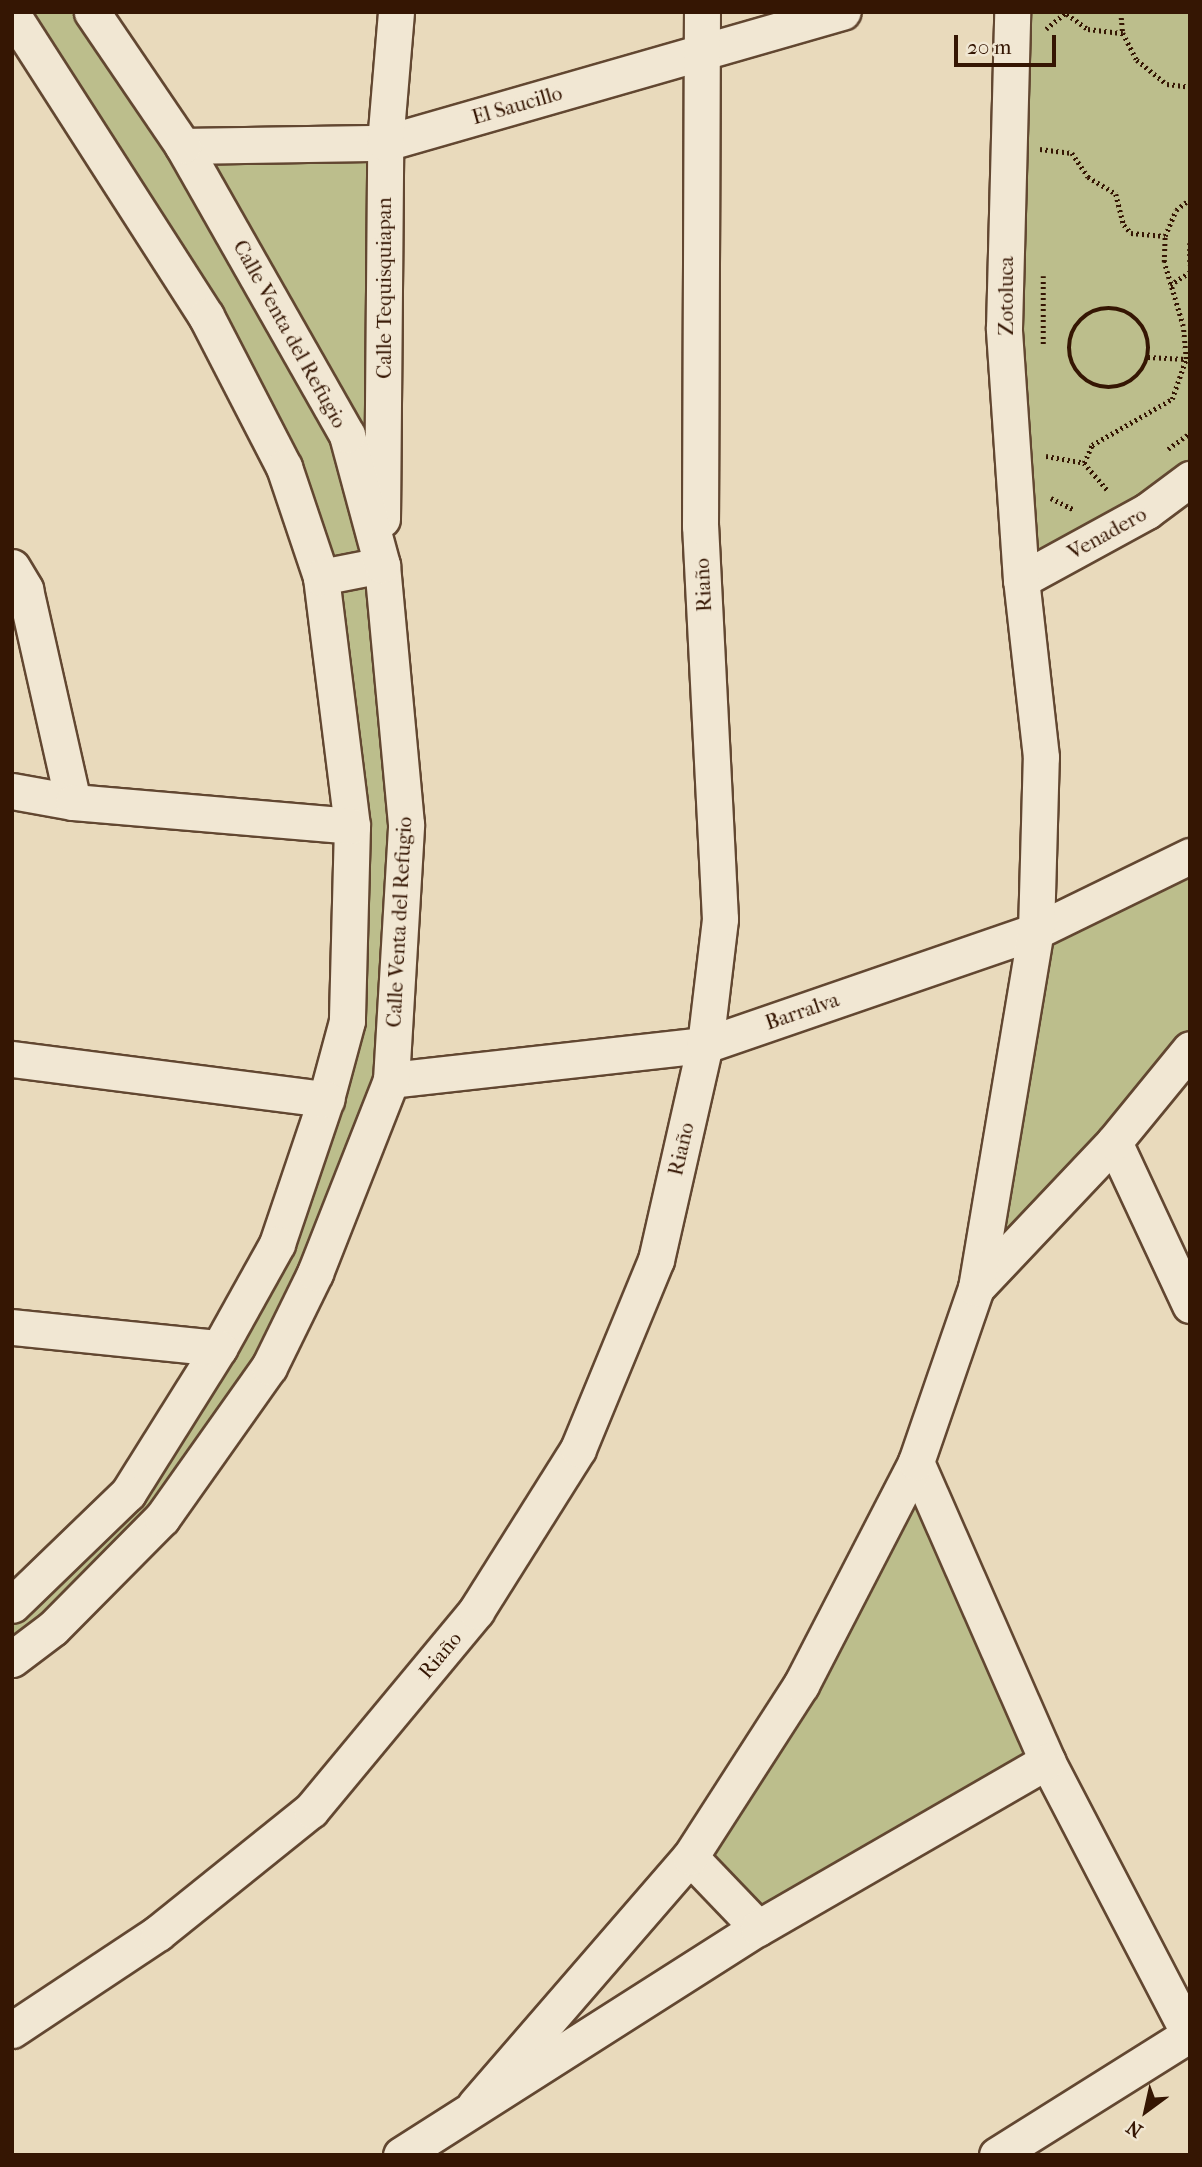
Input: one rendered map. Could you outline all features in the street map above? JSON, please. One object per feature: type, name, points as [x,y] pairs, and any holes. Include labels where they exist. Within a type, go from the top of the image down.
[{"type":"street","name":"Calle Venta del Refugio","points":[[12,1659],[52,1628],[162,1518],[268,1367],[315,1273],[391,1080],[406,824],[382,565],[347,435],[183,146],[92,12]]},
{"type":"street","name":"Calle Tequisquiapan","points":[[382,565],[385,143],[396,12]]},
{"type":"street","name":"Riaño","points":[[12,2030],[158,1933],[311,1810],[476,1611],[578,1449],[656,1260],[705,1045],[720,919],[700,526],[699,52],[702,12]]},
{"type":"street","name":"El Saucillo","points":[[183,146],[385,143],[843,12]]},
{"type":"street","name":"Zotoluca","points":[[976,1288],[1036,931],[1041,757],[1021,580],[1004,328],[1012,12]]},
{"type":"street","points":[[12,14],[206,316],[284,467],[321,577],[352,827],[347,1021],[326,1099],[277,1244],[219,1348],[128,1493],[12,1605]]},
{"type":"street","name":"Venadero","points":[[1021,580],[1147,511],[1190,479]]},
{"type":"street","points":[[321,577],[382,565]]},
{"type":"street","points":[[16,587],[73,802]]},
{"type":"street","points":[[12,791],[73,802],[352,827]]},
{"type":"street","name":"Barralva","points":[[391,1080],[705,1045],[1036,931],[1190,856]]},
{"type":"street","points":[[475,2105],[690,1857],[801,1685],[916,1462],[976,1288],[1114,1142],[1190,1049]]},
{"type":"street","points":[[12,1059],[326,1099]]},
{"type":"street","points":[[1114,1142],[1190,1305]]},
{"type":"street","points":[[12,1327],[219,1348]]},
{"type":"street","points":[[916,1462],[1047,1761],[1189,2034],[997,2155]]},
{"type":"street","points":[[401,2155],[475,2105],[758,1928],[1047,1761]]},
{"type":"street","points":[[690,1857],[758,1928]]},
{"type":"path","points":[[1121,12],[1122,33],[1137,60],[1167,84],[1190,87]]},
{"type":"path","points":[[1067,14],[1088,29],[1122,33]]},
{"type":"path","points":[[1048,42],[1049,29]]},
{"type":"path","points":[[1040,136],[1040,162]]},
{"type":"path","points":[[1039,149],[1072,153],[1088,177],[1121,202],[1124,225],[1131,233],[1165,236]]},
{"type":"path","points":[[1084,463],[1092,446],[1172,399],[1186,359],[1164,262],[1165,236],[1176,210],[1190,199]]},
{"type":"path","points":[[1190,243],[1190,265]]},
{"type":"path","points":[[1042,358],[1043,267]]},
{"type":"path","points":[[1170,285],[1190,272]]},
{"type":"path","points":[[1099,308],[1121,309],[1140,322],[1150,349],[1147,357],[1144,369],[1128,384],[1104,389],[1087,383],[1072,367],[1068,342],[1079,320],[1099,308]]},
{"type":"path","points":[[1147,357],[1186,359]]},
{"type":"path","points":[[1160,455],[1190,433]]},
{"type":"path","points":[[1043,443],[1046,470]]},
{"type":"path","points":[[1044,456],[1084,463],[1110,493]]},
{"type":"path","points":[[1047,483],[1048,497],[1069,511],[1079,507]]},
{"type":"path","points":[[1100,498],[1120,486]]},
{"type":"green space","points":[[12,12],[92,12],[183,146],[385,143],[382,564],[406,824],[391,1080],[315,1273],[162,1518],[12,1659],[12,1605],[128,1493],[219,1348],[326,1099],[352,826],[284,467]]},
{"type":"green space","points":[[1012,12],[1190,12],[1190,479],[1021,580]]},
{"type":"green space","points":[[1190,856],[1190,1049],[977,1288],[1036,931]]},
{"type":"green space","points":[[916,1462],[1047,1761],[758,1928],[690,1857]]}]
